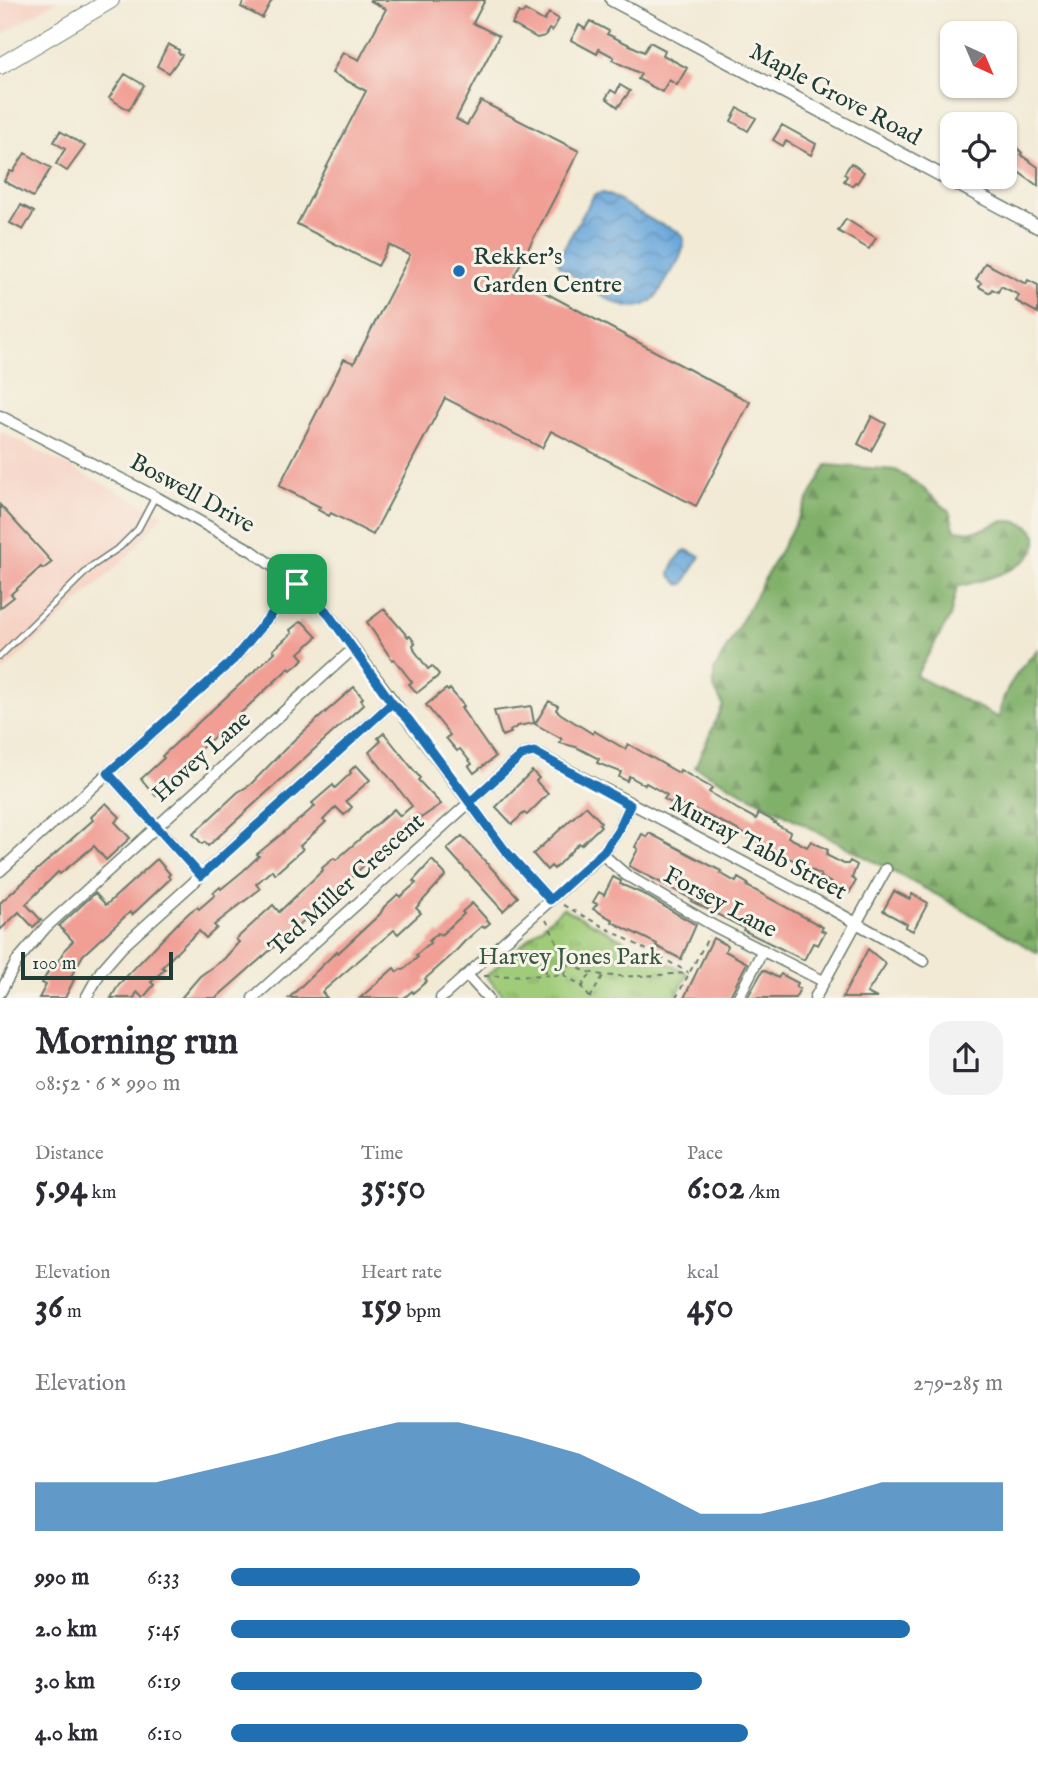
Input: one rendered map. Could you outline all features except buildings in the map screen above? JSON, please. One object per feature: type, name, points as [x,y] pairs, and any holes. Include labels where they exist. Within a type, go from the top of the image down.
[{"type":"main road","points":[[0,66],[102,2]]},
{"type":"street","name":"Maple Grove Road","points":[[612,0],[1038,227]]},
{"type":"street","name":"Boswell Drive","points":[[0,416],[156,496],[252,551],[297,584],[326,611],[392,703],[408,719],[507,853],[550,900]]},
{"type":"street","points":[[0,871],[233,660],[297,584]]},
{"type":"street","name":"Hovey Lane","points":[[0,993],[17,961],[33,940],[354,649]]},
{"type":"street","points":[[86,998],[110,960],[392,703]]},
{"type":"street","name":"Murray Tabb Street","points":[[470,802],[522,755],[534,752],[924,961]]},
{"type":"street","points":[[108,773],[201,876]]},
{"type":"street","name":"Ted Miller Crescent","points":[[253,998],[470,802]]},
{"type":"street","points":[[441,998],[602,854],[618,831],[630,805]]},
{"type":"street","name":"Forsey Lane","points":[[602,854],[626,875],[715,926],[824,981]]},
{"type":"street","points":[[815,998],[886,869]]},
{"type":"street","points":[[738,998],[762,950]]},
{"type":"street","points":[[467,975],[488,998]]},
{"type":"lane","points":[[0,656],[92,566],[120,547],[138,529],[156,496]]},
{"type":"path","points":[[563,905],[689,973]]},
{"type":"path","points":[[538,911],[569,960],[585,971],[604,975],[689,973]]},
{"type":"path","points":[[676,998],[715,926]]},
{"type":"path","points":[[546,975],[545,959],[560,947]]},
{"type":"path","points":[[560,975],[568,970],[569,960]]},
{"type":"path","points":[[583,988],[585,978],[593,974]]},
{"type":"path","points":[[484,976],[560,975],[568,977],[583,988],[590,998],[604,975]]},
{"type":"shaded area","points":[[0,0],[57,0],[0,36]]},
{"type":"shaded area","points":[[0,431],[163,515],[127,557],[0,674]]},
{"type":"green space","points":[[827,465],[895,470],[918,484],[949,511],[955,530],[976,531],[1009,521],[1027,526],[1036,535],[1035,549],[1017,566],[957,587],[950,617],[916,676],[999,718],[1007,689],[1038,649],[1038,953],[935,894],[695,767],[723,705],[714,688],[714,671]]},
{"type":"green space","name":"Harvey Jones Park","points":[[563,908],[688,974],[675,998],[506,998],[486,976]]},
{"type":"water","points":[[603,193],[657,223],[678,231],[684,239],[678,260],[660,291],[651,301],[641,306],[629,306],[604,297],[560,266],[557,260],[594,195]]},
{"type":"water","points":[[686,550],[700,556],[684,584],[680,585],[670,575],[676,561]]},
{"type":"place","name":"Rekker's Garden Centre","points":[[459,271]]},
{"type":"route","points":[[297,584],[233,660],[108,773],[201,876],[392,703],[408,719],[504,849],[550,900],[604,851],[618,831],[630,805],[534,752],[522,755],[470,802],[408,719],[392,703],[326,611],[297,584]]}]
